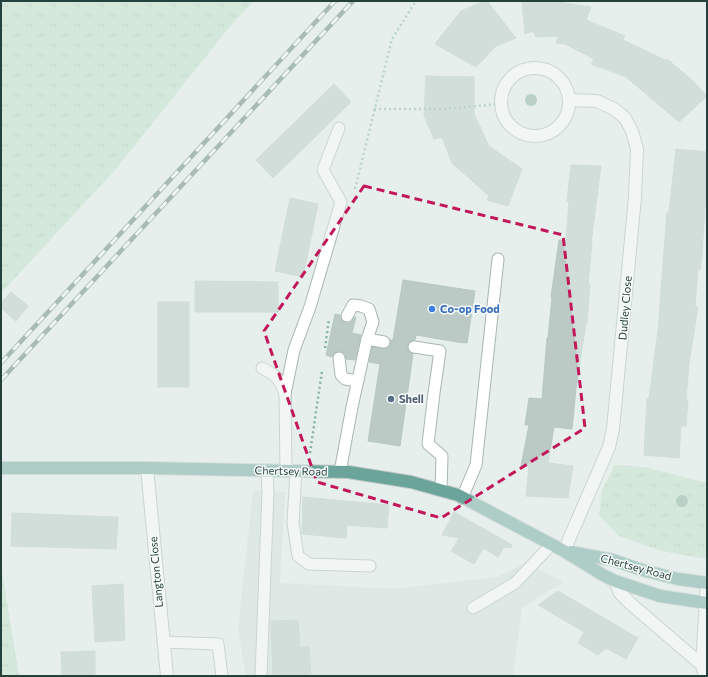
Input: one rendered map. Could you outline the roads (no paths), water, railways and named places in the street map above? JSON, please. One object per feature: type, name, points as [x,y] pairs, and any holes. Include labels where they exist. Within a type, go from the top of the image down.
[{"type":"main road","name":"Chertsey Road","points":[[1,468],[147,468],[340,472],[411,482],[441,490],[462,498],[552,544],[615,581],[660,596],[706,603]]},
{"type":"main road","name":"Chertsey Road","points":[[564,551],[613,560],[642,570],[678,579],[707,583]]},
{"type":"street","points":[[533,68],[547,70],[556,75],[565,86],[569,100],[568,110],[564,121],[557,129],[548,134],[537,136],[527,135],[516,131],[503,115],[501,104],[505,85],[511,77],[519,72],[533,68]]},
{"type":"street","name":"Dudley Close","points":[[564,551],[609,447],[613,429],[635,197],[637,149],[632,131],[625,118],[614,108],[597,101],[569,100]]},
{"type":"street","name":"Langton Close","points":[[147,468],[167,676]]},
{"type":"street","points":[[615,581],[620,593],[630,604],[704,670]]},
{"type":"street","points":[[704,670],[707,583]]},
{"type":"lane","points":[[285,394],[294,350],[310,307],[341,202],[323,170],[339,128]]},
{"type":"lane","points":[[462,498],[476,465],[498,259]]},
{"type":"lane","points":[[340,472],[352,407],[372,322],[369,309],[361,306],[353,305],[347,316]]},
{"type":"lane","points":[[367,339],[384,342]]},
{"type":"lane","points":[[414,347],[440,350],[428,444],[442,456],[441,490]]},
{"type":"lane","points":[[339,358],[341,375],[345,379],[358,381]]},
{"type":"lane","points":[[262,368],[274,374],[282,383],[285,394],[297,471],[292,522],[298,556],[309,564],[370,566]]},
{"type":"lane","points":[[261,676],[268,500],[267,470]]},
{"type":"lane","points":[[473,608],[515,583],[552,544]]},
{"type":"lane","points":[[163,642],[218,644],[222,676]]},
{"type":"railway","points":[[1,363],[335,1]]},
{"type":"railway","points":[[1,380],[353,1]]},
{"type":"place","name":"Co-op Food","points":[[432,309]]},
{"type":"place","name":"Shell","points":[[391,399]]}]
